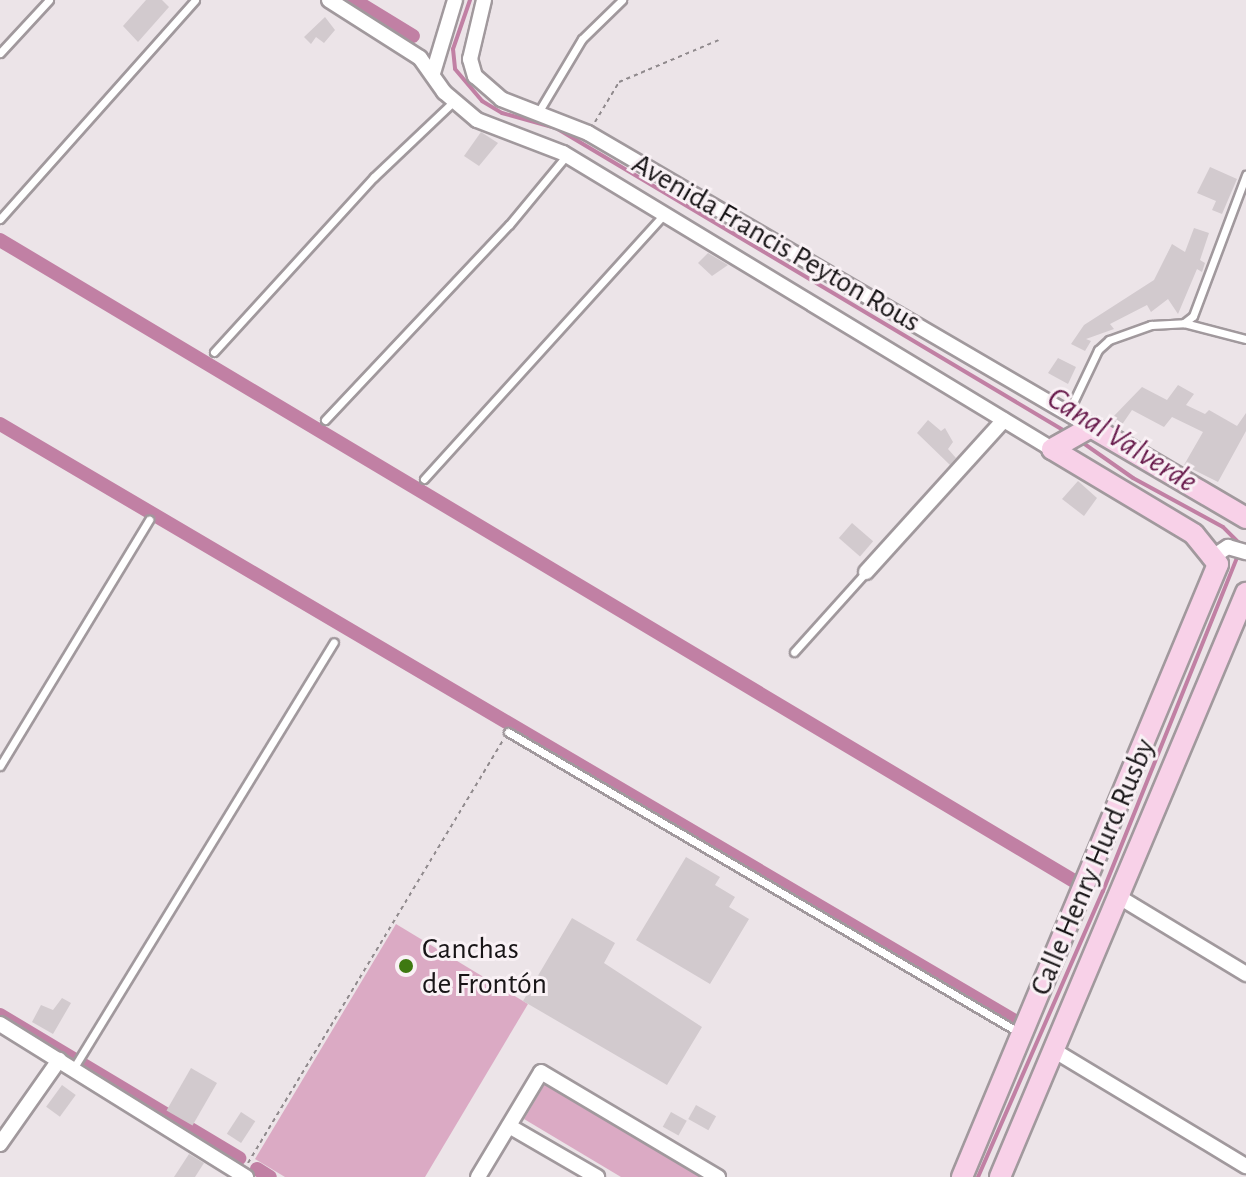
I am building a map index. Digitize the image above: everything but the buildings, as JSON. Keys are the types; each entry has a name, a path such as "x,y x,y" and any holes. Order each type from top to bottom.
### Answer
{"street":[{"path":"329,0 393,39 433,73 453,102 477,120 567,155 1004,420 1072,437 1246,518"},
{"path":"433,73 455,0"},
{"name":"Avenida Francis Peyton Rous","path":"484,0 470,59 486,89 514,105 539,111 588,133 1068,413 1072,437"},
{"path":"866,572 1004,420"},
{"path":"1072,437 1194,534 1221,551 1246,552"},
{"name":"Calle Henry Hurd Rusby","path":"962,1177 1216,575 1221,551"},
{"name":"Calle Henry Hurd Rusby","path":"1000,1177 1246,593"},
{"path":"1119,897 1246,974"},
{"path":"0,1024 244,1176"},
{"path":"1055,1051 1246,1166"},
{"path":"0,1144 59,1060"},
{"path":"478,1177 541,1072 718,1177"},
{"path":"509,1126 597,1177"}],"lane":[{"path":"0,53 49,0"},
{"path":"0,219 195,0"},
{"path":"539,111 582,39 622,0"},
{"path":"214,352 374,177 453,102"},
{"path":"325,420 509,225 567,155"},
{"path":"1184,323 1193,316 1246,175"},
{"path":"424,479 664,214"},
{"path":"1068,413 1098,350 1109,340 1151,325 1184,323 1246,339"},
{"path":"0,766 149,520"},
{"path":"794,652 866,572"},
{"path":"73,1069 334,642"},
{"path":"508,732 1022,1034"}],"path":[{"path":"588,133 619,82 719,40"},
{"path":"244,1176 508,732"}],"shaded area":[{"path":"396,924 528,1004 425,1177 285,1177 255,1159"},
{"path":"546,1082 705,1177 621,1177 524,1119"}],"waterway":[{"path":"354,0 413,36"},
{"name":"Canal Valverde","path":"470,0 453,49 455,69 482,101 502,113 556,128 1068,433"},
{"path":"0,240 1074,881"},
{"path":"0,424 1018,1023"},
{"name":"Canal Valverde","path":"978,1177 1103,891 1238,555 1238,542 1223,527 1133,478 1079,440"},
{"path":"0,1015 239,1158"},
{"path":"257,1169 270,1177"}],"place":[{"name":"Canchas de Frontón","path":"406,966"}]}
